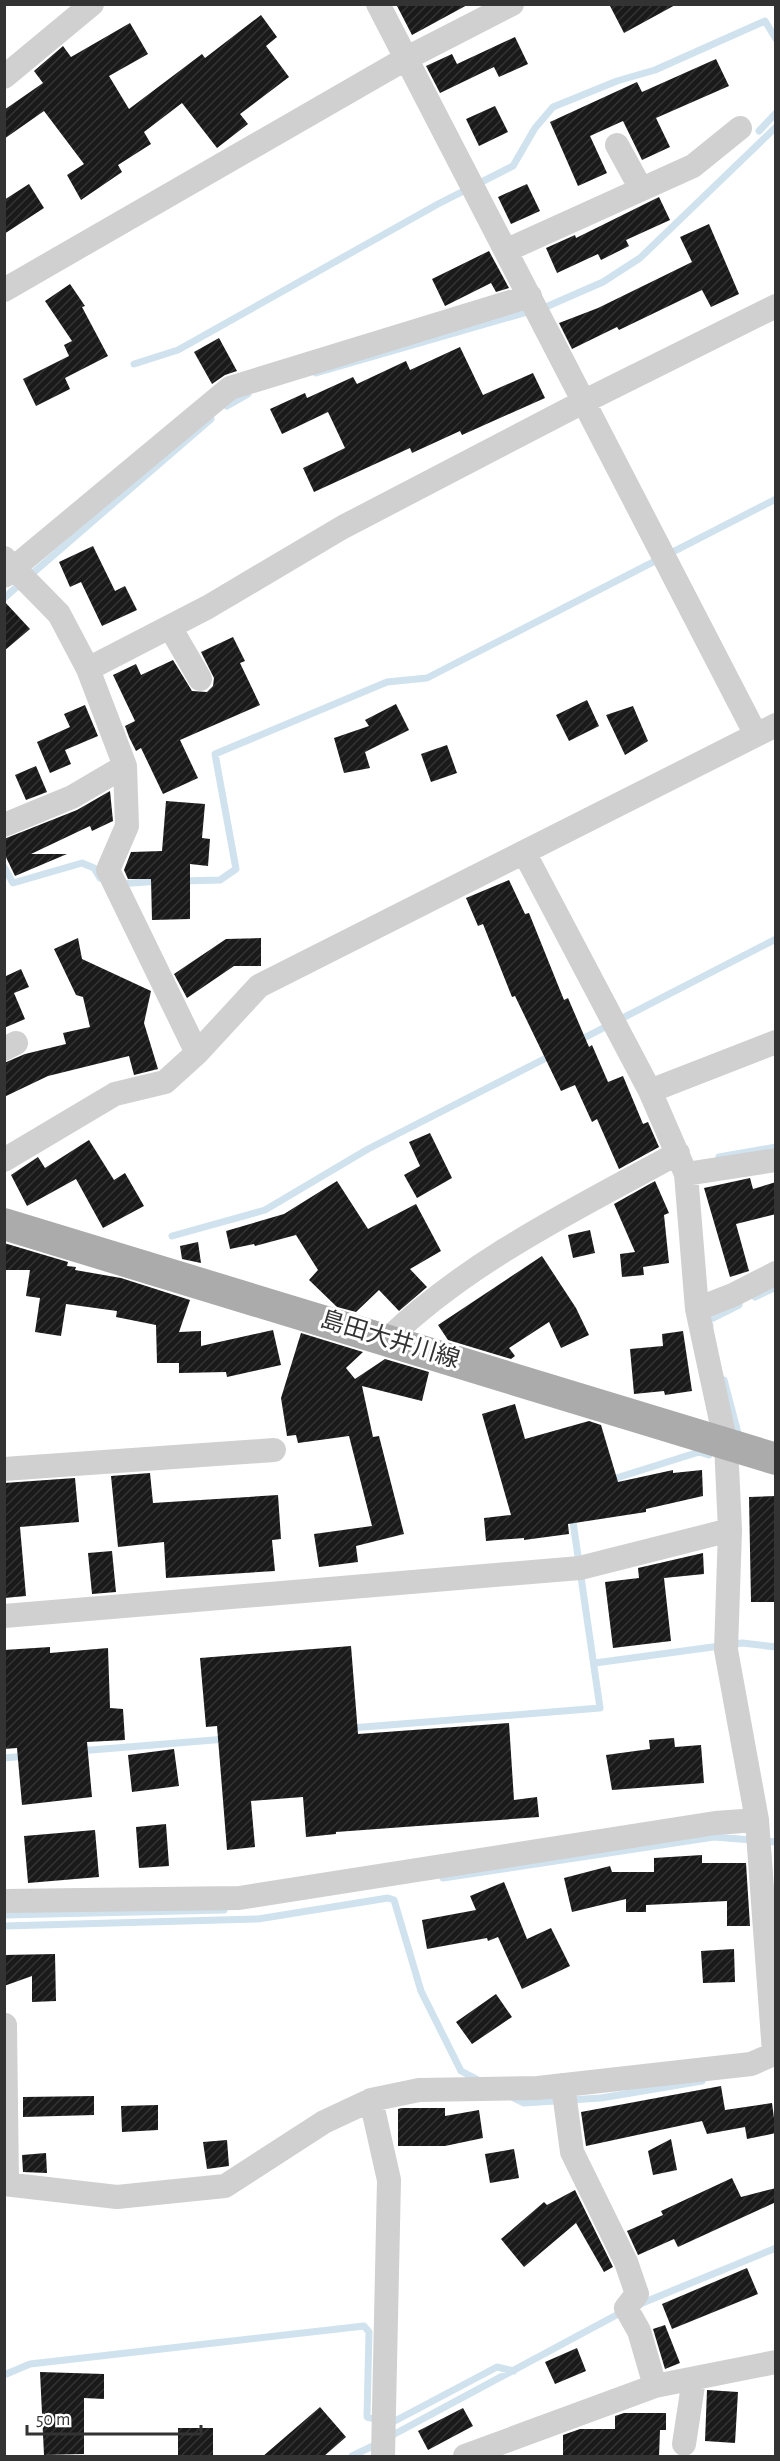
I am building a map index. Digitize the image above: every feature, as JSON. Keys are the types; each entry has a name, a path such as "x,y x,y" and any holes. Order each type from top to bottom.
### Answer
{"main road":[{"name":"島田大井川線","path":"4,1224 388,1339 776,1459"}],"street":[{"path":"4,77 92,4"},
{"path":"4,1160 115,1094 165,1082 197,1053 259,986 525,854 766,730 585,401 378,4"},
{"path":"4,290 407,58 512,4"},
{"path":"507,250 693,166 740,128"},
{"path":"617,145 641,189"},
{"path":"197,1053 108,870 127,826 125,766 88,669 58,614 7,567 230,388 530,296"},
{"path":"88,669 170,627 343,527 585,401 776,306"},
{"path":"170,627 200,679"},
{"path":"4,825 72,797 125,766"},
{"path":"5,2025 6,2184 117,2197 225,2186 324,2122 371,2100 419,2090 562,2085 751,2064 775,2053 757,1820 726,1650 730,1530 726,1444 697,1309 682,1163 650,1091 525,854"},
{"path":"650,1091 776,1042"},
{"path":"388,1339 413,1314 500,1252 682,1163 776,1160"},
{"path":"697,1309 733,1295 776,1273"},
{"path":"4,1469 274,1450"},
{"path":"4,1616 580,1568 730,1530"},
{"path":"4,1901 239,1898 715,1822 757,1820"},
{"path":"562,2085 572,2152 626,2262 637,2294 626,2308 639,2331 655,2386"},
{"path":"371,2100 388,2180 383,2457"},
{"path":"465,2457 655,2386 776,2362"},
{"path":"684,2444 694,2379"}],"building":[{"path":"396,4 469,4 412,35"},
{"path":"609,4 677,4 624,33"},
{"path":"261,15 277,37 266,46 289,77 240,114 248,124 217,148 182,103 144,132 151,144 118,165 122,172 81,200 67,175 84,164 44,111 4,139 4,110 43,83 34,71 63,46 71,57 130,23 148,54 109,76 129,109 202,54 205,58"},
{"path":"515,37 528,64 499,77 494,67 440,93 426,66 452,54 457,64"},
{"path":"716,59 729,86 656,118 670,147 642,160 623,121 590,136 607,173 578,186 550,122 637,82 642,92"},
{"path":"495,106 508,132 479,146 466,119"},
{"path":"29,184 44,208 4,234 4,200"},
{"path":"527,184 540,211 511,224 498,197"},
{"path":"659,197 670,220 626,240 629,246 601,260 598,254 557,273 546,248 575,235 576,238"},
{"path":"709,224 739,294 711,307 702,290 619,330 617,327 572,349 559,323 598,308 692,262 680,237"},
{"path":"489,251 509,288 496,292 491,283 445,306 432,279"},
{"path":"70,284 85,306 82,307 108,356 65,378 70,389 36,406 23,379 69,356 64,345 72,341 45,301"},
{"path":"219,338 237,371 225,375 212,384 194,352"},
{"path":"460,347 483,395 533,373 545,398 462,435 460,431 412,453 410,448 314,492 303,468 345,448 328,412 282,434 270,409 305,393 307,398 353,377 357,384 406,361 410,370"},
{"path":"93,546 115,591 125,586 137,610 102,626 81,582 70,587 59,562"},
{"path":"4,601 30,629 4,651"},
{"path":"233,637 245,661 240,663 260,705 180,740 198,778 163,794 141,748 136,751 129,737 125,726 135,721 113,675 136,664 141,675 173,660 192,691 207,692 213,686 214,678 201,652"},
{"path":"587,700 599,726 569,741 556,715"},
{"path":"396,704 409,730 365,752 370,768 344,773 334,738 369,726 365,720"},
{"path":"85,705 98,736 65,750 71,764 50,773 37,742 70,727 64,714"},
{"path":"633,706 648,741 625,755 606,715"},
{"path":"447,745 457,773 431,782 421,754"},
{"path":"36,766 47,792 26,800 15,775"},
{"path":"110,791 113,821 92,831 90,826 31,854 67,854 15,876 4,853 4,839 77,810"},
{"path":"166,801 205,804 202,838 210,839 208,866 190,864 190,919 152,920 151,879 128,879 124,870 131,852 162,851"},
{"path":"509,880 525,914 529,913 564,1000 568,998 589,1047 592,1045 608,1082 623,1076 643,1124 648,1122 659,1147 619,1169 597,1119 592,1122 575,1085 561,1091 515,996 512,997 483,924 478,926 466,898"},
{"path":"78,938 82,959 151,991 144,1023 158,1069 134,1075 129,1056 48,1076 4,1097 4,1063 25,1054 66,1044 63,1033 90,1027 83,997 76,995 54,949"},
{"path":"261,938 261,966 234,966 187,998 174,974 226,939"},
{"path":"21,969 29,987 14,993 25,1019 4,1028 4,971 6,976"},
{"path":"430,1133 452,1178 417,1198 404,1175 420,1166 409,1142"},
{"path":"89,1140 114,1180 125,1173 144,1206 103,1228 76,1179 27,1206 11,1175 38,1157 45,1168"},
{"path":"750,1178 753,1189 776,1182 776,1214 736,1224 749,1271 730,1277 704,1188"},
{"path":"337,1181 368,1229 416,1204 441,1251 410,1269 427,1287 399,1311 379,1290 356,1312 337,1307 309,1280 318,1270 296,1235 255,1246 254,1244 230,1249 226,1231 284,1214"},
{"path":"655,1181 669,1213 664,1215 669,1263 643,1267 644,1275 622,1277 620,1254 635,1252 614,1204"},
{"path":"590,1230 595,1253 573,1258 568,1235"},
{"path":"198,1242 201,1263 182,1259 180,1246"},
{"path":"4,1243 68,1262 67,1266 76,1267 75,1270 121,1278 190,1300 179,1332 201,1331 201,1346 273,1330 281,1365 227,1377 226,1372 179,1373 179,1363 157,1363 156,1325 116,1317 117,1311 66,1304 61,1336 35,1332 40,1298 26,1296 30,1270 4,1270"},
{"path":"542,1256 576,1308 589,1335 561,1348 549,1322 509,1348 515,1356 511,1359 448,1340 438,1325"},
{"path":"683,1331 692,1391 665,1395 664,1391 634,1394 630,1349 663,1346 662,1334"},
{"path":"301,1333 363,1352 346,1368 355,1379 385,1359 429,1372 422,1401 362,1386 373,1437 379,1436 404,1534 356,1546 358,1562 319,1567 314,1534 372,1526 349,1436 298,1443 296,1435 287,1436 281,1398"},
{"path":"515,1404 525,1439 589,1421 601,1425 618,1482 673,1470 673,1473 702,1470 703,1496 646,1509 646,1512 568,1524 569,1534 524,1540 524,1538 486,1541 484,1518 511,1515 482,1414"},
{"path":"150,1473 153,1503 278,1495 281,1539 272,1540 275,1571 166,1578 164,1542 118,1547 111,1476"},
{"path":"75,1478 79,1522 20,1527 26,1596 4,1598 4,1483"},
{"path":"776,1496 776,1602 751,1602 749,1497"},
{"path":"112,1551 116,1592 92,1594 88,1553"},
{"path":"703,1553 704,1574 664,1578 671,1641 613,1648 605,1582 639,1578 638,1568"},
{"path":"351,1646 358,1734 509,1723 514,1800 537,1797 539,1817 336,1832 336,1834 306,1837 303,1797 251,1801 255,1847 227,1850 217,1726 206,1727 200,1658"},
{"path":"50,1647 50,1653 108,1648 110,1708 123,1709 125,1740 87,1742 92,1797 22,1805 17,1748 4,1749 4,1650"},
{"path":"674,1738 675,1747 701,1745 704,1783 612,1790 606,1755 650,1749 649,1740"},
{"path":"174,1749 179,1786 132,1792 128,1755"},
{"path":"166,1824 169,1866 139,1868 136,1827"},
{"path":"95,1830 99,1877 28,1883 24,1836"},
{"path":"702,1855 702,1863 746,1863 750,1926 727,1926 727,1901 646,1905 646,1912 626,1912 626,1899 572,1912 564,1878 610,1866 612,1872 654,1872 654,1858"},
{"path":"504,1882 527,1939 551,1928 570,1966 522,1989 498,1937 488,1941 487,1938 427,1949 422,1920 476,1910 470,1896"},
{"path":"734,1949 735,1982 703,1983 701,1951"},
{"path":"55,1954 56,2001 32,2002 32,1976 4,1986 4,1955"},
{"path":"496,1994 512,2017 472,2044 456,2022"},
{"path":"721,2086 725,2110 772,2103 776,2133 747,2139 745,2127 707,2134 702,2121 586,2146 581,2112"},
{"path":"94,2096 94,2115 23,2117 23,2097"},
{"path":"158,2105 158,2130 122,2132 121,2106"},
{"path":"445,2108 445,2116 479,2110 483,2138 445,2146 398,2146 398,2109"},
{"path":"671,2139 677,2170 653,2175 648,2151"},
{"path":"227,2140 229,2166 207,2169 203,2142"},
{"path":"514,2149 519,2178 490,2183 485,2154"},
{"path":"46,2153 47,2173 23,2172 22,2155"},
{"path":"732,2178 741,2197 776,2188 776,2202 678,2247 674,2239 638,2255 627,2231 663,2215 661,2211"},
{"path":"575,2190 613,2267 604,2272 576,2223 524,2267 501,2239 544,2202 547,2205"},
{"path":"747,2268 758,2294 672,2329 662,2304"},
{"path":"665,2325 680,2363 665,2369 653,2329"},
{"path":"577,2348 586,2371 555,2384 545,2362"},
{"path":"40,2372 104,2374 104,2399 84,2398 84,2454 44,2455"},
{"path":"707,2390 738,2392 735,2443 705,2441"},
{"path":"320,2407 346,2437 323,2457 262,2457"},
{"path":"463,2408 473,2426 428,2450 418,2431"},
{"path":"624,2413 666,2413 666,2430 660,2430 659,2457 563,2457 563,2435 580,2429 615,2429 615,2416"},
{"path":"178,2428 213,2428 213,2455 178,2455"}],"waterway":[{"path":"134,364 178,350 438,204 513,166 535,128 553,107 617,81 655,70 765,21 776,39"},
{"path":"759,131 776,113"},
{"path":"316,373 548,306 603,282 640,258 776,127"},
{"path":"227,406 248,394"},
{"path":"4,598 211,419"},
{"path":"182,881 220,880 236,869 215,754 387,682 427,678 776,499"},
{"path":"4,867 13,883 82,863 94,868 100,878"},
{"path":"119,884 159,881"},
{"path":"578,1041 776,939"},
{"path":"172,1236 265,1210 368,1149 552,1055"},
{"path":"719,1157 776,1147"},
{"path":"755,1297 776,1287"},
{"path":"710,1326 709,1320 739,1305"},
{"path":"724,1380 738,1433"},
{"path":"610,1480 699,1452 709,1455"},
{"path":"351,1728 600,1708 572,1515"},
{"path":"595,1663 742,1643 776,1647"},
{"path":"79,1751 226,1739"},
{"path":"4,1758 26,1756"},
{"path":"443,1878 714,1837 776,1842"},
{"path":"4,1926 258,1919 388,1898 394,1900 421,1991 461,2071 480,2081"},
{"path":"4,1915 224,1910"},
{"path":"512,2097 524,2103 601,2098 702,2081"},
{"path":"640,2304 776,2248"},
{"path":"389,2437 622,2312"},
{"path":"4,2375 30,2364 364,2326 369,2332 367,2417 391,2423 497,2367 514,2371"},
{"path":"352,2456 379,2443"}]}
